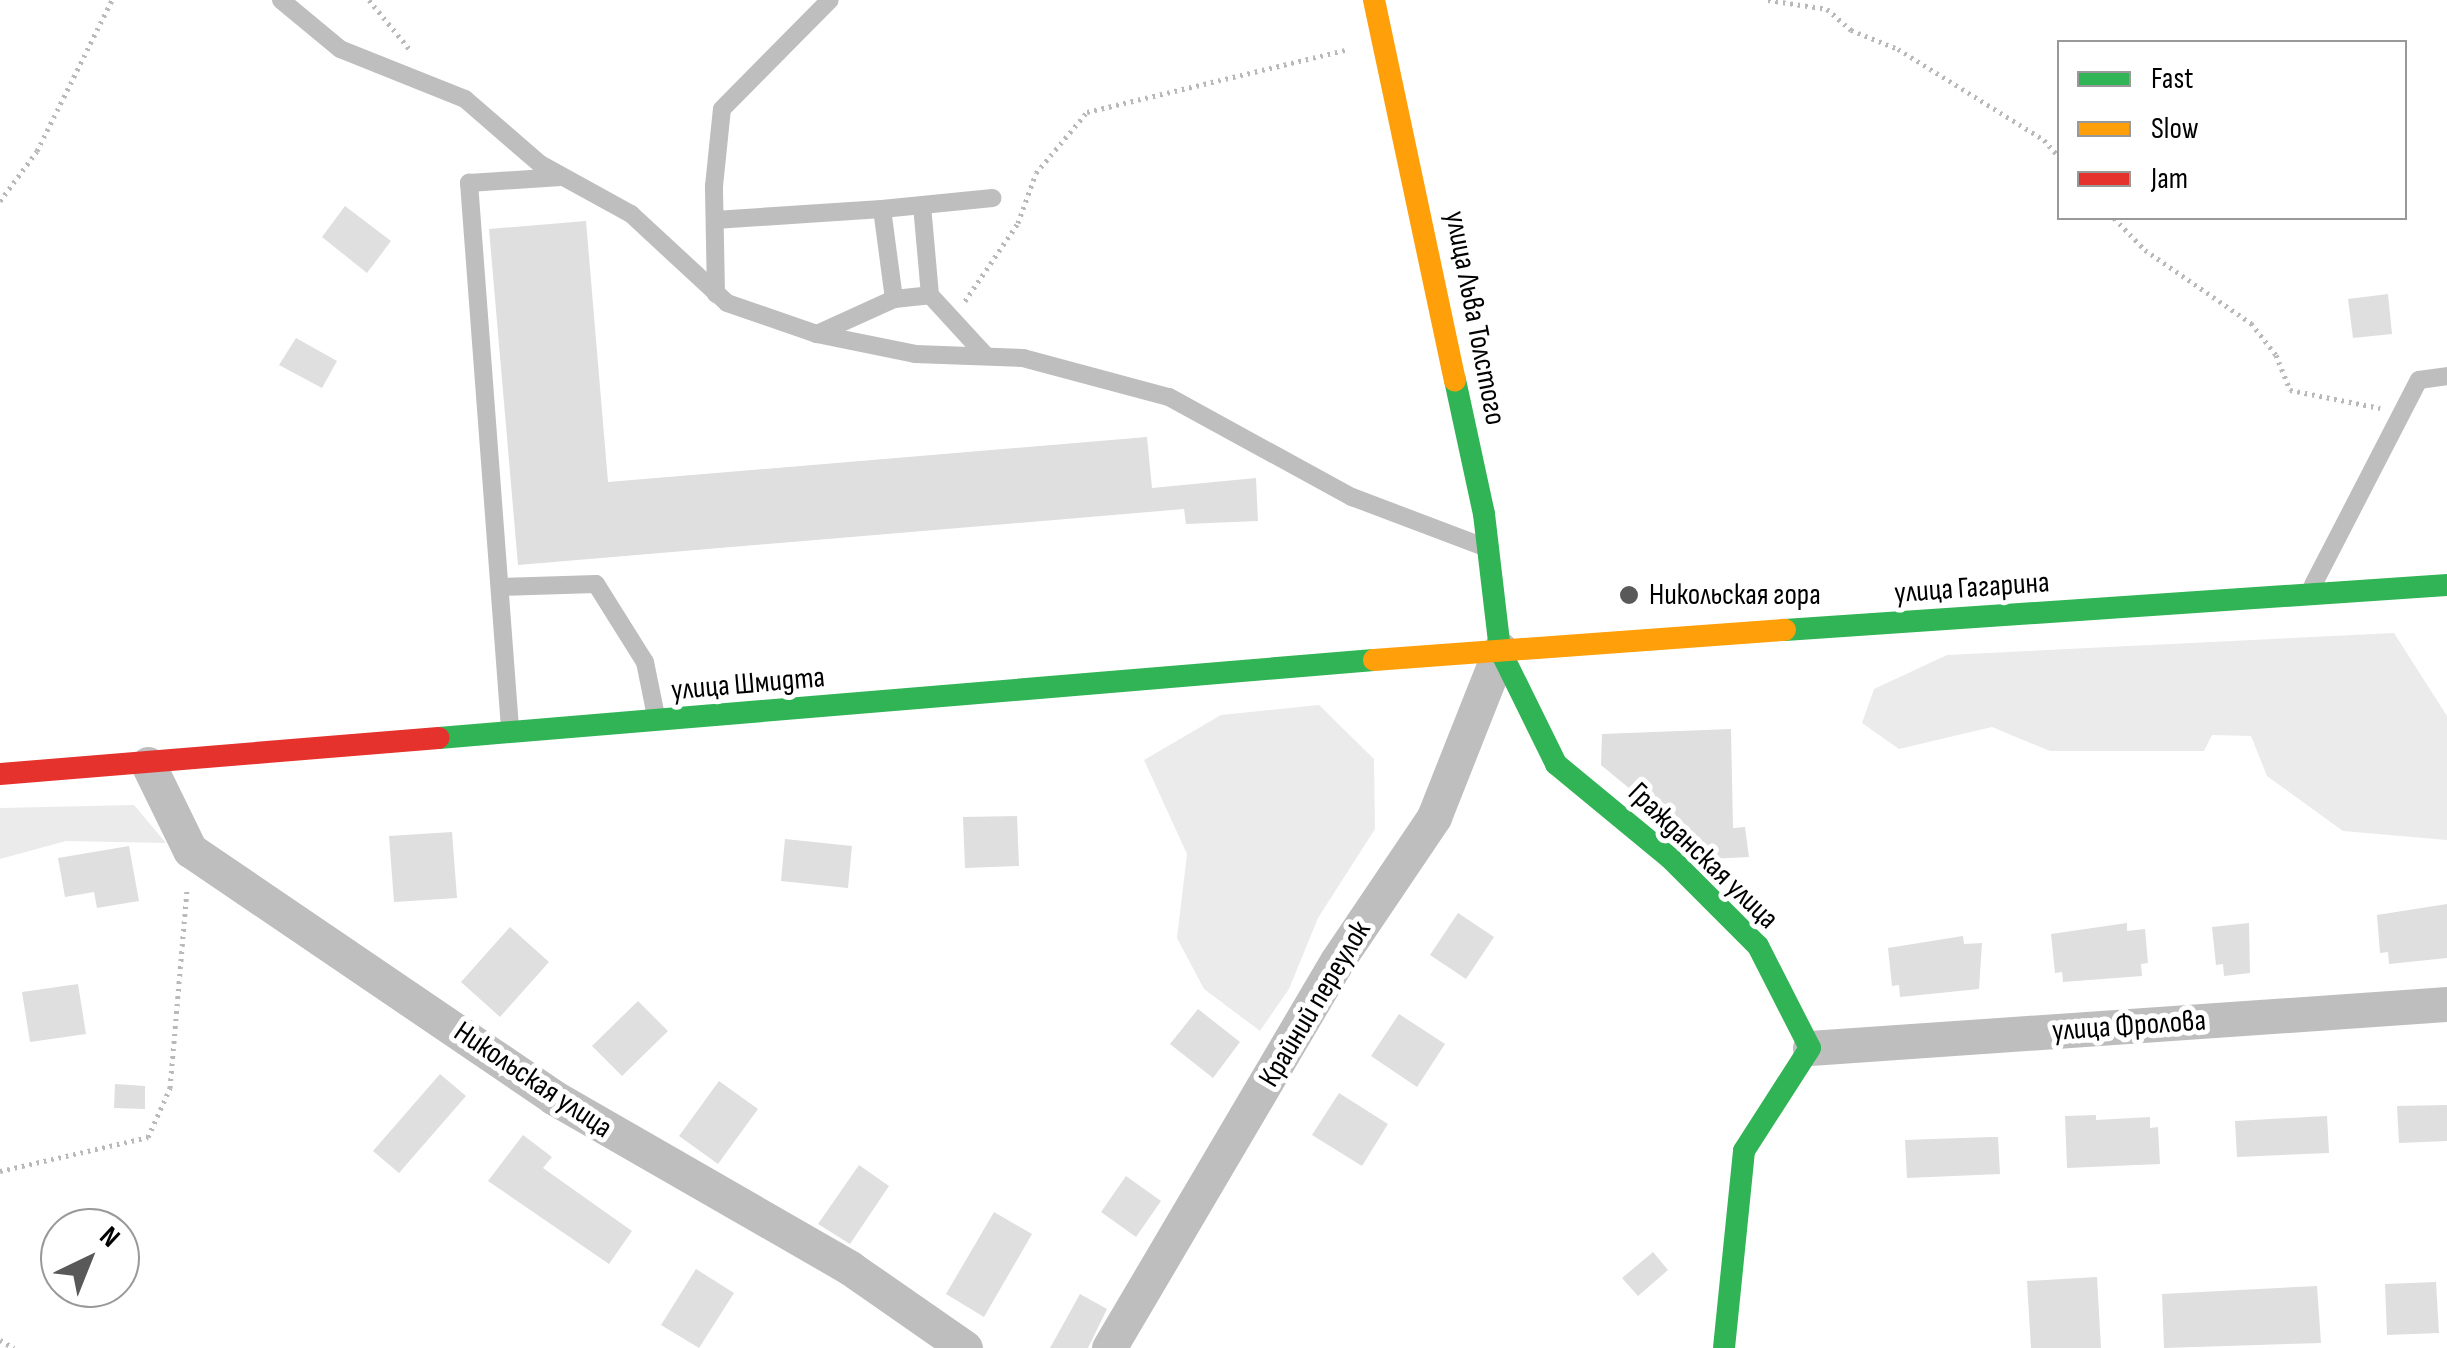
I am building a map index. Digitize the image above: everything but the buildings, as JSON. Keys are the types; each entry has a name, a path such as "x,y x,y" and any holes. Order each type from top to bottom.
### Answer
{"main road":[{"name":"улица Льва Толстого","path":"1374,0 1488,549 1500,650"},
{"name":"улица Гагарина","path":"1500,650 2447,585"},
{"name":"улица Шмидта","path":"0,767 148,764 1500,650"},
{"name":"Гражданская улица","path":"1500,650 1556,764 1670,858 1758,946 1810,1048"},
{"path":"1724,1348 1744,1152 1810,1048"}],"street":[{"name":"Крайний переулок","path":"1109,1348 1338,962 1434,817 1500,650"},
{"name":"Никольская улица","path":"148,764 190,850 553,1097 850,1268 965,1348"},
{"name":"улица Фролова","path":"1810,1048 2447,1004"}],"lane":[{"path":"281,0 340,49 465,98 564,177 631,214 726,304 817,334 915,354 1024,358 1170,397 1352,497 1488,549"},
{"path":"716,294 714,220 722,109 830,0"},
{"path":"511,734 469,183 564,177"},
{"path":"714,220 992,198"},
{"path":"922,205 930,295 986,356"},
{"path":"882,209 894,299"},
{"path":"817,334 894,299 930,295"},
{"path":"2308,595 2419,380 2447,376"},
{"path":"500,587 596,584 645,662 657,721"}],"path":[{"path":"0,201 38,151 112,0"},
{"path":"369,0 434,87"},
{"path":"1768,0 1827,9 1851,30 1898,49 2044,140 2057,155"},
{"path":"950,318 1018,223 1036,173 1087,112 1312,61 1357,47 1382,29"},
{"path":"2116,220 2145,250 2250,323 2276,355 2290,390 2402,412"},
{"path":"0,1171 148,1137 170,1088 190,850"},
{"path":"0,1340 14,1348"}],"shaded area":[{"path":"2394,633 2447,716 2447,840 2343,831 2267,776 2251,736 2212,735 2204,751 2050,751 1992,727 1899,749 1862,723 1874,689 1947,655"},
{"path":"1319,705 1374,759 1375,829 1318,918 1289,989 1260,1031 1204,989 1177,938 1187,854 1144,760 1221,715"},
{"path":"134,805 166,843 66,841 0,859 0,808"}],"traffic: fast":[{"path":"1455,380 1484,514 1500,650 1556,764 1670,858 1758,946 1810,1048 1744,1151 1724,1348"},
{"path":"1785,630 2447,585"},
{"path":"439,738 1374,660"}],"traffic: slow":[{"path":"1374,0 1455,380"},
{"path":"1374,660 1785,630"}],"traffic: jam":[{"path":"0,774 439,738"}],"place":[{"name":"Никольская гора","path":"1629,595"}]}
